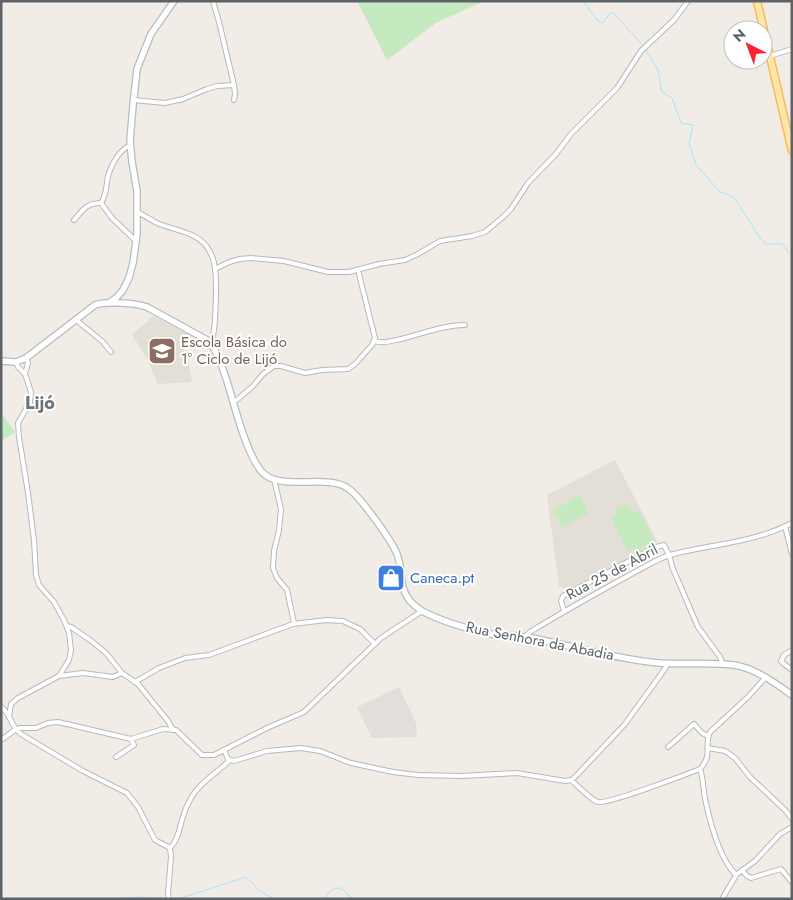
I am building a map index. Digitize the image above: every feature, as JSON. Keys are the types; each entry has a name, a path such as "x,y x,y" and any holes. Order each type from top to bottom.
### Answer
{"main road":[{"path":"110,302 123,290 129,278 136,241 137,191 130,145 137,70 152,34 174,1"},
{"path":"757,1 761,20"},
{"path":"773,69 792,150"},
{"path":"1,361 16,362 26,358 95,305 110,302 147,307 208,340 211,344 221,363 244,435 254,459 268,477 274,479"},
{"name":"Rua Senhora da Abadia","path":"274,479 330,483 346,487 352,492 371,514 391,543 398,560 403,590 415,607 422,611 455,624 490,634 526,636 650,662 723,664 741,667 751,670 792,695"}],"street":[{"path":"213,1 234,85 234,100"},
{"path":"214,269 240,258 251,258 284,261 328,272 358,270 405,260 440,241 485,232 511,209 528,182 556,154 571,134 617,88 642,51 674,20 688,1"},
{"path":"773,55 792,49"},
{"path":"133,100 165,103 183,99 217,86 234,85"},
{"path":"100,203 104,198 108,177 116,157 130,145"},
{"path":"74,220 87,205 100,203"},
{"path":"100,203 112,218 136,241"},
{"path":"137,212 158,223 191,235 203,243 211,252 216,282 215,324 211,344"},
{"path":"233,402 274,366 281,366 305,373 348,369 355,364 372,345 375,338 358,270"},
{"path":"75,319 103,342 111,352"},
{"path":"374,341 381,343 390,342 435,330 465,325"},
{"path":"25,374 28,363 26,358"},
{"path":"16,362 25,374 31,392 30,402 18,423 34,540 36,575 39,585 54,602 70,633 71,650 69,660 59,676"},
{"path":"274,479 281,509 273,568 277,578 287,590 294,623"},
{"name":"Rua 25 de Abril","path":"526,636 564,611 669,555 762,536 792,523"},
{"path":"785,526 792,554"},
{"name":"Rua 25 de Abril","path":"564,611 561,600 563,596 656,547 664,545 669,555"},
{"path":"669,555 698,628 720,657 723,664"},
{"path":"1,740 20,728 36,728 48,723 58,722 131,739 163,729 176,730 202,755 214,755 267,728 304,712 387,633 422,611"},
{"path":"135,682 159,668 185,658 209,655 294,623 326,620 343,621 360,629 375,644"},
{"path":"67,626 101,649 122,673 135,682 156,705 173,730"},
{"path":"792,650 784,655 781,661 792,670"},
{"path":"169,899 170,848 177,837 186,808 200,785 230,760 234,761 267,752 301,748 320,751 351,762 393,772 418,775 461,776 517,773 565,781 571,780 576,777 625,724 659,678 667,663"},
{"path":"9,717 12,704 18,698 59,676 83,673 113,677 122,673"},
{"path":"571,780 595,802 601,803 617,799 700,768 707,758 708,736 713,728 748,697 765,678"},
{"path":"1,706 12,704"},
{"path":"1,706 15,730 83,771 127,793 138,806 155,840 170,848"},
{"path":"668,747 694,724 702,734 708,736"},
{"path":"116,757 134,745 131,739"},
{"path":"708,748 725,751 735,758 750,777 792,819"},
{"path":"224,750 230,760"},
{"path":"700,768 705,802 720,850 725,861 736,875"},
{"path":"722,899 736,875 755,861 780,834 792,827"},
{"path":"742,870 751,878 781,870 791,881"}],"shaded area":[{"name":"Escola Básica do 1º Ciclo de Lijó","path":"153,316 191,336 183,350 189,364 192,382 157,384 147,358 132,335"},
{"path":"615,460 657,543 563,590 563,587 559,587 547,495"},
{"path":"399,687 416,723 417,737 372,738 357,707"}],"green space":[{"path":"358,1 484,1 436,23 387,60"},
{"path":"5,416 15,432 1,441 1,417"},
{"path":"580,495 589,513 562,527 553,510"},
{"path":"627,504 635,513 639,511 655,541 635,551 633,548 628,551 611,518 617,515 614,510"}],"waterway":[{"path":"583,1 598,21 603,23 610,13 613,13 643,45"},
{"path":"646,50 658,70 662,92 672,98 681,123 693,125 689,143 696,165 720,192 735,199 766,244 782,244 792,256"},
{"path":"178,899 246,877 260,891 274,899"},
{"path":"326,899 328,893 336,888 341,888 352,899"},
{"path":"112,899 140,897 167,899"}],"place":[{"name":"Escola Básica do 1º Ciclo de Lijó","path":"162,351"},
{"name":"Caneca.pt","path":"391,578"}],"district":[{"name":"Lijó","path":"40,403"}]}
